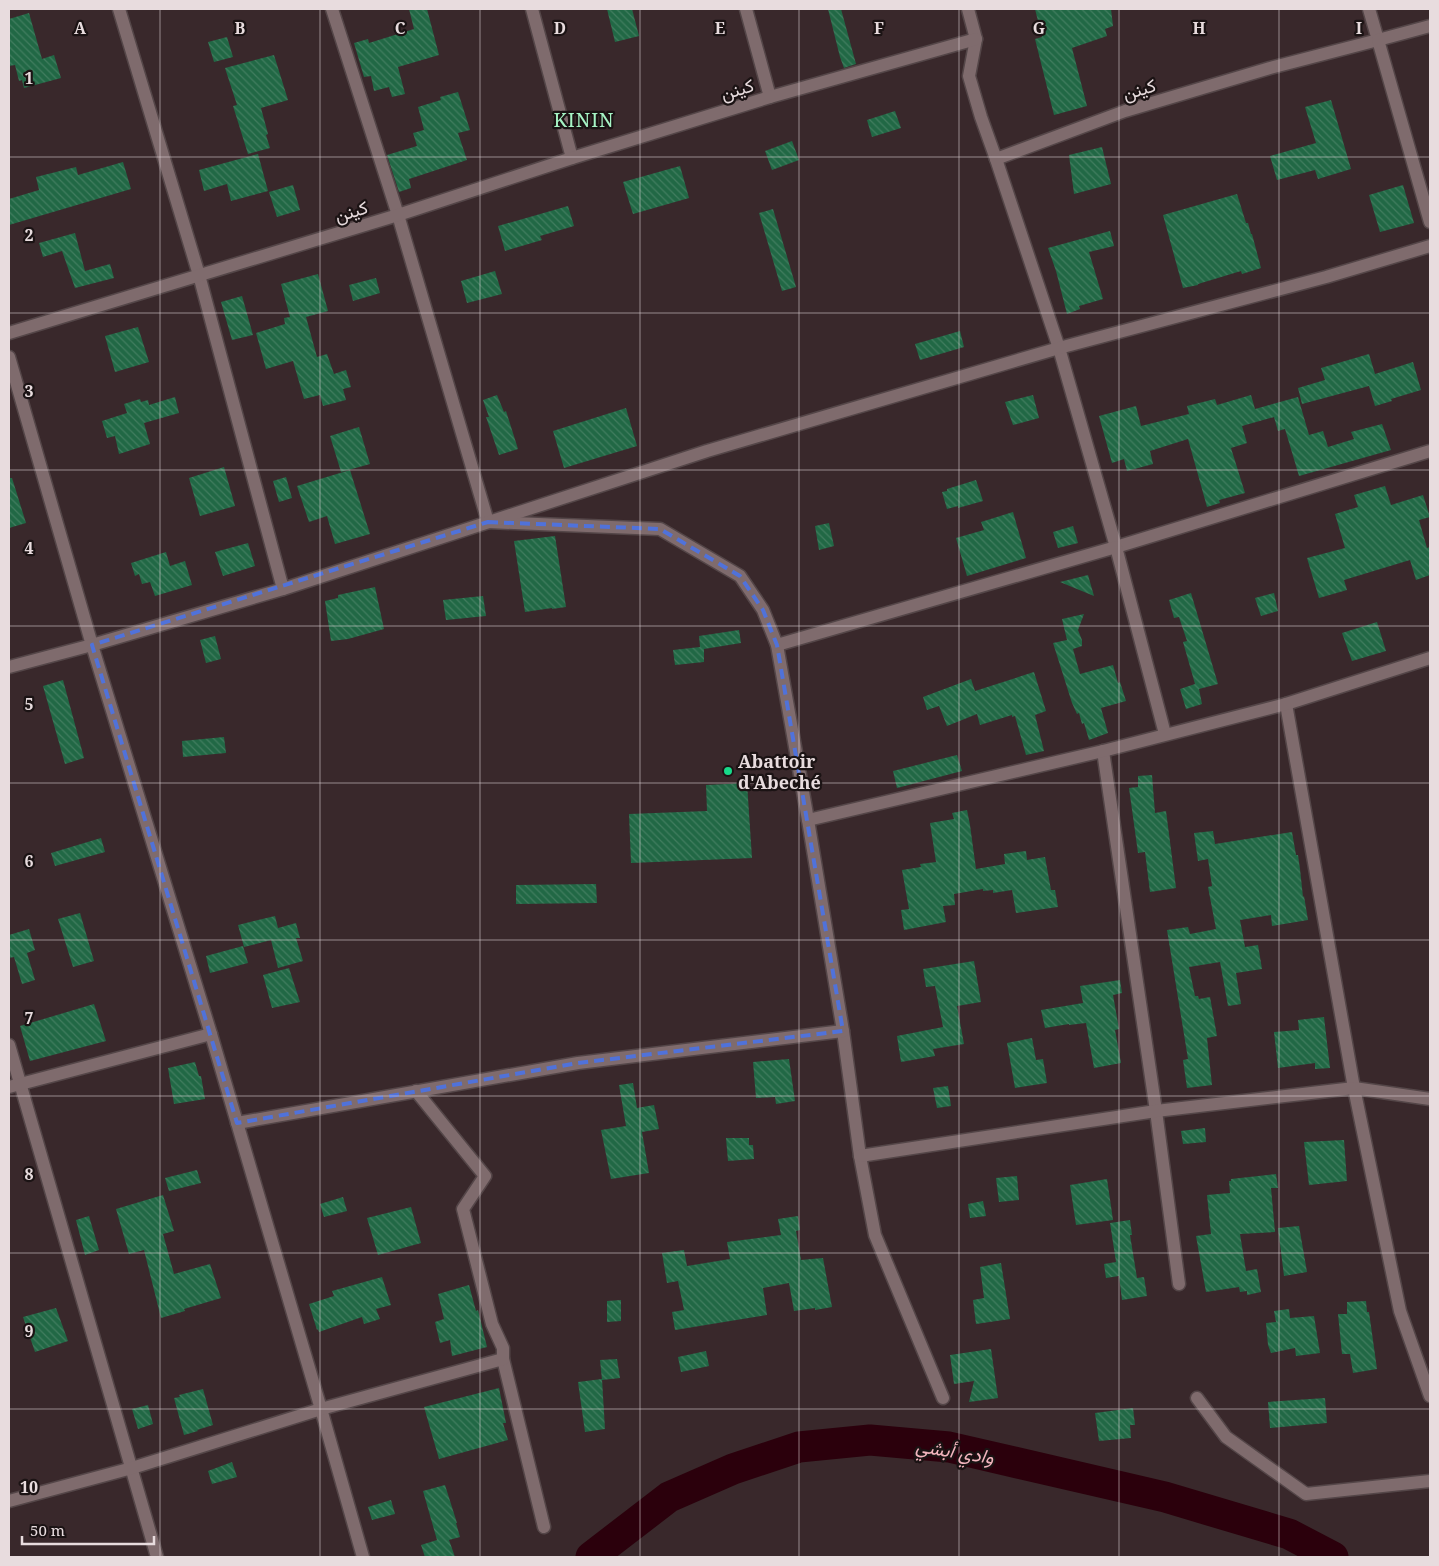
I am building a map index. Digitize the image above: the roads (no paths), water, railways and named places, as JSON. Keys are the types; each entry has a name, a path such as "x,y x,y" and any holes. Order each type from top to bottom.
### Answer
{"street":[{"path":"119,9 199,275 283,589"},
{"path":"332,9 398,215 488,522"},
{"path":"532,9 572,158"},
{"path":"746,9 770,97"},
{"path":"968,9 976,40 969,76 1059,348 1116,547 1165,734"},
{"path":"1369,9 1430,222"},
{"name":"كينن","path":"996,159 1125,111 1270,68 1430,26"},
{"name":"كينن","path":"9,332 398,215 572,158 770,97 976,40"},
{"path":"9,667 92,645 283,589 707,451 1059,348 1326,277 1430,246"},
{"path":"9,357 92,645 211,1034 321,1409 362,1557"},
{"path":"777,645 1116,547 1430,451"},
{"path":"488,522 660,529 740,576 763,610 777,645 808,820 843,1031 860,1156 875,1235 943,1398"},
{"path":"808,820 1103,750 1286,704 1430,658"},
{"path":"1286,704 1354,1088 1400,1311 1430,1396"},
{"path":"1103,750 1156,1111 1179,1284"},
{"path":"237,1123 578,1063 843,1031"},
{"path":"15,1085 211,1034"},
{"path":"9,1045 15,1085 132,1468 157,1557"},
{"path":"860,1156 1156,1111 1354,1088 1430,1099"},
{"path":"416,1091 486,1176 462,1209 492,1324 503,1348 503,1359 544,1527"},
{"path":"9,1501 132,1468 321,1409 503,1359"},
{"path":"1197,1398 1226,1437 1306,1494 1430,1481"}],"waterway":[{"name":"وادي أبشي","path":"591,1557 669,1497 733,1469 799,1447 870,1440 949,1447 1165,1497 1289,1534 1333,1557"}],"place":[{"name":"Abattoir d'Abeché","path":"728,771"}],"district":[{"name":"KININ","path":"584,120"}]}
